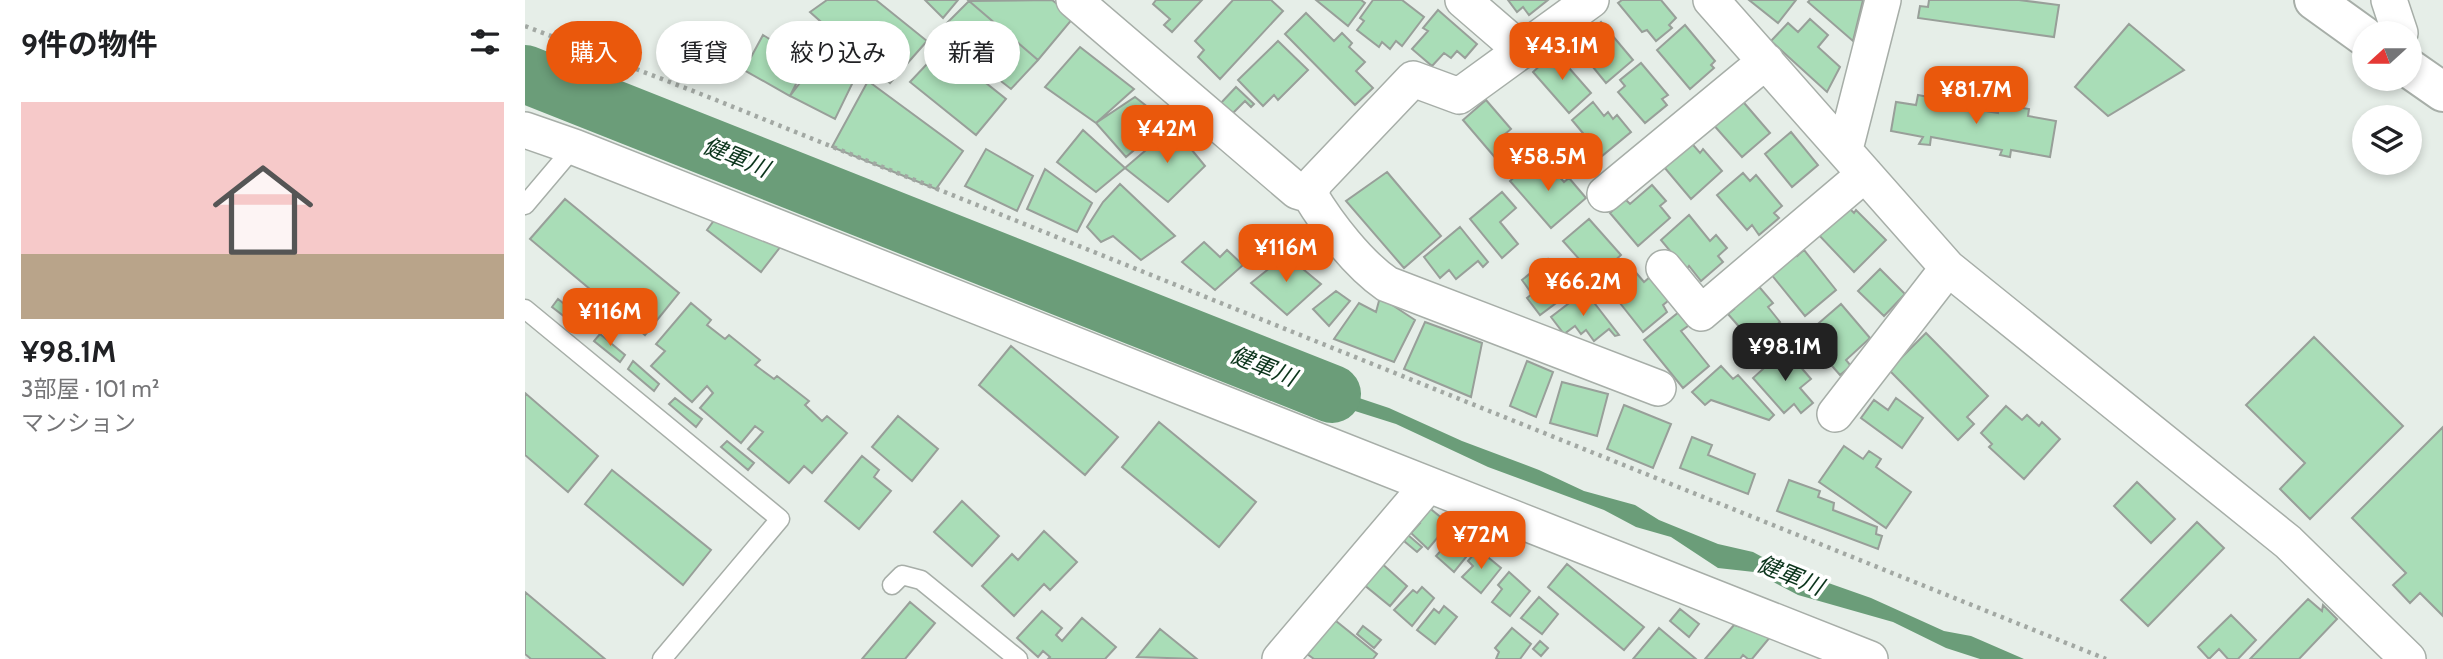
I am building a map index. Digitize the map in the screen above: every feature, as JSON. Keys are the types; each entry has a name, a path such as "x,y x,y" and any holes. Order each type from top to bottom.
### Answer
{"main road":[{"path":"2314,0 2352,27"}],"street":[{"path":"1074,0 1297,191 1310,195 1323,216 1375,276 1387,284 1658,388"},
{"path":"1463,0 1522,51"},
{"path":"1310,195 1315,182 1413,79 1458,96 1591,0"},
{"path":"1711,0 1948,268 2288,542 2408,659"},
{"path":"1664,268 1701,313 1855,161 1884,0"},
{"path":"2389,0 2396,21"},
{"path":"1605,194 1766,61"},
{"path":"525,130 1870,659"},
{"path":"1835,414 1948,268"},
{"path":"1280,659 1428,485"}],"lane":[{"path":"525,205 573,147"},
{"path":"525,309 781,519 661,659"},
{"path":"892,584 902,575 921,580 1018,659"}],"path":[{"path":"525,26 711,98 2106,659"}],"water":[{"path":"1182,339 1389,408 1584,491 1635,505 1659,520 1718,544 1753,552 1777,565 1871,598 1944,631 1971,636 2024,659 1980,659 1946,648 1893,622 1798,595 1754,572 1718,568 1671,537 1636,527 1604,510 1488,467 1396,424 1317,399 1266,375 1259,375 1251,382 1246,381 1179,353"}],"building":[{"path":"827,0 876,0 902,21 820,21 810,12"},
{"path":"925,0 958,0 943,18"},
{"path":"1052,0 1074,17 1038,60 1020,45 1020,21 992,21 969,1"},
{"path":"1156,0 1202,0 1172,32 1164,25 1170,19 1153,4"},
{"path":"1233,0 1271,0 1283,11 1220,79 1198,57 1204,50 1195,41"},
{"path":"1316,0 1361,0 1365,3 1348,26"},
{"path":"1373,0 1402,0 1424,17 1402,46 1396,41 1390,49 1382,42 1379,47 1357,30 1364,21 1360,18"},
{"path":"1508,0 1548,0 1529,15 1523,7 1517,12"},
{"path":"1622,0 1661,0 1676,18 1669,25 1672,28 1656,41 1647,30 1642,32 1618,3"},
{"path":"1749,0 1796,0 1778,23"},
{"path":"1863,0 1853,41 1808,2"},
{"path":"1929,0 2019,0 2059,5 2054,37 1918,18 1920,6 1928,7"},
{"path":"969,1 992,21 949,21"},
{"path":"1438,10 1477,44 1465,58 1457,51 1451,58 1444,53 1432,66 1412,49 1428,31 1423,28"},
{"path":"1306,13 1334,41 1342,33 1352,43 1349,47 1365,62 1356,71 1373,88 1355,105 1285,34"},
{"path":"1810,19 1828,35 1818,47 1840,67 1827,92 1771,41 1788,23 1798,32"},
{"path":"1601,22 1633,60 1606,83 1570,39 1584,28 1588,33"},
{"path":"2129,24 2184,70 2108,116 2075,87"},
{"path":"1685,25 1715,61 1711,65 1714,68 1690,89 1657,50"},
{"path":"910,27 924,39 924,44 910,60"},
{"path":"763,35 766,37 766,82 752,75 752,55"},
{"path":"1278,41 1308,70 1278,100 1274,95 1263,106 1238,80"},
{"path":"1020,45 1038,60 1020,79"},
{"path":"1080,47 1134,89 1096,123 1045,87"},
{"path":"1555,52 1591,93 1569,113 1533,72"},
{"path":"1641,63 1668,95 1662,99 1667,105 1645,123 1618,92 1625,86 1620,80"},
{"path":"924,67 924,84 987,84 1006,99 976,135 910,82"},
{"path":"769,84 796,84 790,96"},
{"path":"799,84 852,84 835,119 790,96"},
{"path":"866,84 872,84 963,151 936,189 832,147"},
{"path":"1236,87 1254,104 1251,107 1245,101 1231,115 1220,104"},
{"path":"1918,95 1945,100 1944,104 1998,113 1999,104 2029,109 2028,116 2056,121 2050,157 2011,150 2010,157 2000,155 2002,150 1931,137 1930,145 1919,144 1923,137 1891,131 1896,102 1916,105"},
{"path":"1135,97 1167,122 1126,157 1096,123"},
{"path":"1739,97 1770,133 1742,157 1711,122"},
{"path":"1486,100 1511,129 1505,134 1521,153 1504,168 1463,120"},
{"path":"1593,102 1604,116 1608,112 1613,119 1617,115 1631,132 1602,156 1572,120"},
{"path":"1173,127 1205,166 1168,202 1125,168"},
{"path":"1083,130 1125,168 1096,192 1057,162"},
{"path":"1791,132 1818,165 1792,187 1765,154"},
{"path":"1688,139 1700,153 1703,149 1722,171 1691,199 1664,167"},
{"path":"986,149 1033,176 1017,211 965,186"},
{"path":"1528,165 1534,172 1541,166 1546,172 1551,167 1564,182 1569,178 1586,198 1551,228 1510,181"},
{"path":"1045,169 1092,203 1077,232 1027,209"},
{"path":"1387,172 1441,236 1404,268 1346,201"},
{"path":"1743,173 1750,181 1756,175 1782,206 1774,213 1779,218 1759,235 1752,225 1747,230 1717,195"},
{"path":"1120,184 1175,236 1141,260 1113,236 1101,242 1087,227 1103,202"},
{"path":"1652,185 1666,201 1660,206 1670,218 1638,246 1610,213 1625,199 1630,204"},
{"path":"1502,192 1516,208 1500,222 1518,244 1502,258 1470,219"},
{"path":"565,199 679,293 645,335 530,239"},
{"path":"1849,208 1854,213 1856,210 1886,240 1854,272 1815,231"},
{"path":"1689,215 1710,241 1716,235 1727,248 1718,256 1723,262 1701,281 1689,266 1686,270 1661,240"},
{"path":"715,219 781,246 761,272 707,230"},
{"path":"1589,219 1621,255 1596,278 1563,241"},
{"path":"1460,227 1488,262 1483,267 1478,261 1456,279 1449,270 1440,278 1424,257"},
{"path":"1204,242 1220,257 1227,250 1243,265 1215,290 1182,262"},
{"path":"1790,248 1797,256 1804,250 1836,290 1805,316 1766,268"},
{"path":"1286,255 1321,284 1287,315 1251,283"},
{"path":"1548,259 1562,277 1569,272 1579,286 1540,315 1527,298 1532,294 1522,280"},
{"path":"1632,268 1644,282 1650,277 1669,300 1663,305 1667,312 1643,332 1608,288"},
{"path":"1880,269 1905,294 1884,316 1858,291"},
{"path":"1755,282 1773,303 1768,307 1780,322 1775,326 1784,336 1763,354 1728,314 1734,309 1729,303"},
{"path":"1336,291 1350,301 1329,326 1313,309"},
{"path":"1585,291 1619,335 1615,336 1609,329 1594,341 1586,330 1581,334 1575,326 1564,334 1551,317"},
{"path":"1380,297 1415,320 1394,362 1334,339 1359,303 1376,312"},
{"path":"558,299 585,321 579,328 552,307"},
{"path":"691,303 711,320 707,325 725,339 729,335 760,360 755,365 774,379 777,376 809,401 805,405 822,421 827,416 847,433 812,473 804,466 789,483 748,449 763,432 755,426 741,443 700,408 713,393 707,386 692,402 651,366 665,351 656,344"},
{"path":"1841,304 1870,338 1846,360 1851,366 1840,375 1805,335"},
{"path":"1684,308 1695,321 1681,331 1709,366 1683,388 1644,340"},
{"path":"1425,322 1482,343 1471,397 1404,369"},
{"path":"1926,333 1988,396 1967,417 1974,424 1958,440 1889,370"},
{"path":"600,334 625,355 620,362 594,341"},
{"path":"2314,337 2403,426 2310,519 2280,489 2305,463 2246,405"},
{"path":"1011,346 1118,437 1085,475 979,385"},
{"path":"1785,349 1811,379 1800,388 1813,403 1801,413 1794,404 1784,413 1753,378"},
{"path":"633,361 659,384 654,391 628,369"},
{"path":"1527,361 1553,372 1536,417 1510,406"},
{"path":"1721,366 1733,379 1738,375 1774,415 1769,420 1711,400 1705,405 1692,392"},
{"path":"1562,382 1608,394 1597,436 1550,423"},
{"path":"525,393 598,456 568,492 525,455"},
{"path":"675,398 702,419 696,427 669,404"},
{"path":"1896,398 1923,418 1902,448 1861,418 1874,400 1888,410"},
{"path":"1624,405 1671,424 1653,468 1607,449"},
{"path":"2006,406 2022,420 2027,415 2039,426 2042,422 2060,439 2024,479 1989,447 1992,444 1981,433"},
{"path":"898,416 938,449 912,481 872,447"},
{"path":"1159,422 1256,502 1219,547 1122,467"},
{"path":"2443,427 2443,616 2420,593 2410,603 2393,585 2406,573 2352,518"},
{"path":"1692,437 1712,445 1708,455 1755,474 1748,494 1680,468"},
{"path":"727,441 754,463 748,470 721,447"},
{"path":"1844,446 1863,459 1869,451 1881,459 1876,467 1911,492 1886,528 1819,482"},
{"path":"862,456 879,470 874,477 891,491 859,529 825,501"},
{"path":"612,470 711,550 683,585 585,504"},
{"path":"1789,480 1820,491 1818,497 1834,503 1833,510 1877,527 1876,534 1882,536 1878,549 1777,511"},
{"path":"2137,482 2175,519 2151,543 2114,506"},
{"path":"962,501 999,536 972,566 934,532"},
{"path":"1427,506 1449,524 1428,549 1411,533 1420,523 1415,519"},
{"path":"2197,522 2224,548 2148,626 2121,600"},
{"path":"1452,528 1475,546 1454,572 1436,556 1446,545 1442,541"},
{"path":"1044,531 1077,562 1050,590 1044,584 1014,616 982,586 1012,554 1018,560"},
{"path":"1408,535 1422,547 1417,552 1404,541"},
{"path":"1478,549 1501,568 1481,593 1462,577 1473,566 1468,561"},
{"path":"1379,561 1407,586 1390,606 1363,584"},
{"path":"1567,564 1644,627 1624,650 1548,587"},
{"path":"1509,572 1530,591 1510,616 1492,602 1502,589 1498,585"},
{"path":"1422,587 1434,598 1412,626 1394,610 1413,590 1417,593"},
{"path":"525,592 605,659 531,659 525,654"},
{"path":"1539,597 1558,614 1542,634 1521,618"},
{"path":"2308,599 2322,611 2323,605 2337,619 2299,659 2250,659"},
{"path":"910,602 935,623 905,659 862,659"},
{"path":"1444,606 1457,617 1435,644 1417,630 1434,609 1439,613"},
{"path":"1680,609 1699,624 1689,637 1670,621"},
{"path":"1042,611 1062,628 1056,635 1062,641 1082,618 1116,647 1105,659 1048,659 1050,657 1043,651 1038,657 1017,638"},
{"path":"2231,615 2256,640 2238,659 2228,659 2219,649 2209,659 2198,647"},
{"path":"1331,617 1377,654 1373,659 1314,659 1303,651"},
{"path":"1734,625 1771,636 1752,659 1743,655 1740,659 1705,659"},
{"path":"1363,626 1381,640 1374,648 1357,634"},
{"path":"1512,628 1531,644 1520,659 1496,659 1499,652 1495,648"},
{"path":"1659,628 1696,659 1633,659"},
{"path":"1160,629 1197,659 1137,657"},
{"path":"1540,641 1548,648 1541,656 1533,649"}],"waterway":[{"name":"健軍川","path":"525,74 1332,394"}]}
